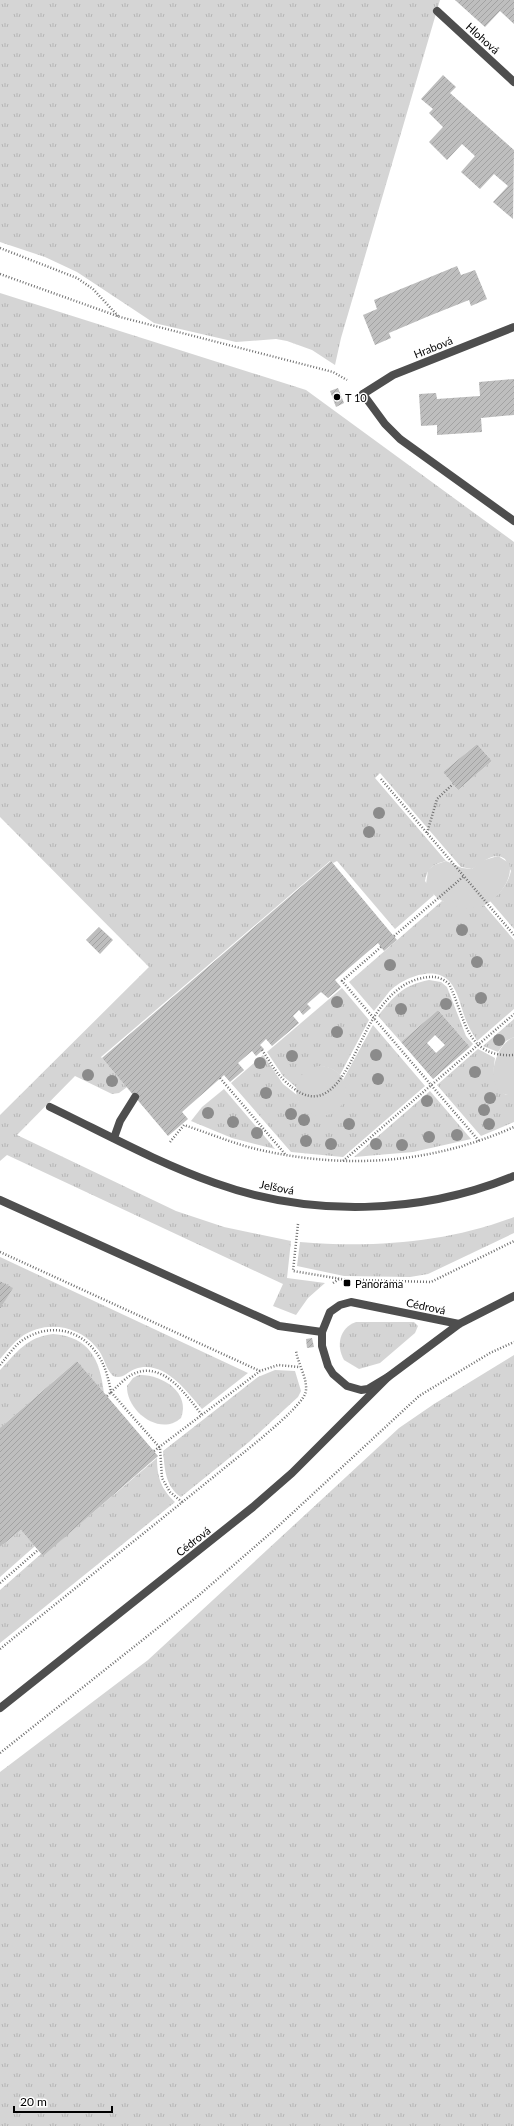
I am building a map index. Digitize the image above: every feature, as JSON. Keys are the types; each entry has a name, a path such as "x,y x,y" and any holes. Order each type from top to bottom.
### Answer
{"street":[{"name":"Hlohová","path":"437,11 514,82"},
{"name":"Hrabová","path":"363,394 393,375 514,327"},
{"path":"363,394 385,424 400,439 514,521"},
{"path":"114,1138 120,1122 135,1097"},
{"name":"Jelšová","path":"50,1107 162,1161 215,1183 253,1194 290,1202 333,1206 397,1205 432,1200 467,1192 514,1176"},
{"path":"0,1200 279,1326 297,1330 322,1332"},
{"name":"Cédrová","path":"460,1324 351,1302 340,1305 330,1312 322,1332 322,1346 328,1366 333,1374 347,1386 354,1389 368,1389 388,1377 460,1324 514,1296"},
{"name":"Cédrová","path":"0,1708 254,1507 292,1473 388,1377"}],"path":[{"path":"0,248 77,278 93,289 120,318"},
{"path":"0,274 120,318 334,372 363,394"},
{"path":"381,779 514,935"},
{"path":"427,834 437,799 453,784"},
{"path":"394,936 464,876"},
{"path":"381,947 342,981 479,1141"},
{"path":"262,1050 283,1080 296,1091 305,1096 321,1096 329,1093 342,1077 373,1018 392,993 412,980 434,976 443,979 449,984 456,997 465,1025 478,1045 496,1055 514,1055"},
{"path":"343,1161 514,1014"},
{"path":"220,1078 286,1154"},
{"path":"162,1161 172,1137 184,1125 255,1149 317,1160 373,1162 413,1157 455,1148 479,1141 514,1127"},
{"path":"296,1241 292,1271 339,1279 431,1282 514,1242"},
{"path":"0,1252 260,1372"},
{"path":"331,1286 339,1279"},
{"path":"0,1364 17,1346 35,1334 47,1329 73,1333 94,1349 102,1360 111,1392 160,1448 162,1478 170,1492 182,1502"},
{"path":"0,1649 251,1446 299,1403 305,1393 306,1388 296,1348 297,1330"},
{"path":"0,1753 198,1596 273,1530 419,1396 490,1353 514,1342"},
{"path":"154,1452 202,1414 260,1372 278,1365 300,1367"},
{"path":"107,1396 131,1375 140,1372 156,1373 174,1382 202,1414"},
{"path":"0,1583 38,1550"}],"green space":[{"path":"0,0 440,0 341,338 335,365 312,350 287,341 276,339 236,342 154,323 77,272 45,257 0,242"},
{"path":"0,293 306,390 514,542 514,929 490,901 503,888 510,876 511,871 505,859 496,856 484,861 472,869 461,867 380,773 375,778 446,861 434,865 427,873 425,881 434,895 395,929 337,861 333,863 330,861 101,1057 127,1087 119,1093 112,1094 75,1076 17,1135 176,1211 224,1227 291,1241 287,1278 325,1283 308,1298 296,1315 273,1306 283,1284 7,1155 0,1161 0,1115 149,967 0,817","holes":["477,744 492,761 458,790 443,772"]},
{"path":"498,856 509,863 509,875 500,893 485,905 468,908 451,905 436,897 426,884 428,870 434,865 446,861 462,868 472,869 481,861"},
{"path":"442,901 467,907 484,905 514,940 514,1009 477,1041 466,1020 456,992 450,982 444,977 436,974 428,974 410,978 389,992 374,1011 349,982"},
{"path":"429,980 441,982 447,987 466,1036 473,1044 470,1047 438,1010 401,1042 378,1016 400,992 412,985"},
{"path":"342,988 369,1020 340,1075 327,1067 314,1068 304,1075 297,1088 283,1076 267,1052"},
{"path":"514,1019 514,1037 506,1041 498,1052 483,1046"},
{"path":"373,1025 425,1086 343,1157 291,1152 231,1083 263,1055 283,1084 297,1095 299,1102 320,1115 327,1114 342,1104 345,1093 343,1080"},
{"path":"514,1037 514,1095 504,1094 497,1089 493,1071 495,1060 500,1050 506,1042"},
{"path":"478,1049 495,1058 494,1079 501,1092 506,1095 514,1095 514,1122 481,1136 437,1085"},
{"path":"321,1066 330,1068 341,1077 346,1091 344,1100 335,1111 321,1116 312,1114 301,1105 296,1091 298,1082 307,1071"},
{"path":"224,1089 275,1149 232,1138 191,1121 202,1107"},
{"path":"430,1091 471,1139 413,1152 354,1157"},
{"path":"514,1217 514,1233 428,1274 410,1277 344,1276 297,1266 300,1242 327,1244 381,1244 408,1242 462,1233"},
{"path":"0,1257 248,1373 202,1409 173,1378 155,1368 146,1367 135,1369 119,1377 113,1376 110,1373 99,1350 89,1340 80,1334 61,1327 40,1328 30,1332 18,1339 0,1359 0,1309 12,1288 0,1281"},
{"path":"356,1322 414,1322 418,1326 415,1333 380,1363 359,1369 344,1360 340,1349 343,1333 346,1328"},
{"path":"53,1334 66,1336 76,1340 91,1352 100,1370 104,1393 77,1361 0,1428 0,1370 23,1346 36,1338"},
{"path":"514,1355 514,2126 0,2126 0,1772 148,1660 399,1428 434,1404"},
{"path":"275,1370 295,1371 301,1391 298,1397 249,1442 181,1497 169,1483 165,1471 163,1451 258,1377"},
{"path":"139,1375 148,1375 165,1381 172,1386 182,1400 183,1409 181,1418 173,1423 164,1425 154,1423 138,1412 128,1395 127,1386 133,1378"},
{"path":"157,1458 159,1477 163,1487 175,1502 0,1643 0,1590"},
{"path":"21,1530 35,1546 0,1577 0,1547"}],"building":[{"path":"455,0 514,0 514,24 500,11 485,27"},
{"path":"443,75 456,87 450,93 514,150 513,219 493,202 508,186 494,174 480,189 461,172 475,156 462,144 447,160 429,142 443,127 429,113 433,109 421,99"},
{"path":"457,266 461,275 475,270 487,299 471,306 469,300 429,316 389,333 391,338 375,345 363,315 377,309 374,300"},
{"path":"514,379 514,415 481,418 482,432 437,435 437,425 421,426 419,394 436,393 437,399 480,396 479,382"},
{"name":"T 10","path":"338,388 344,403 336,407 330,391"},
{"path":"477,744 492,761 458,790 443,772"},
{"path":"331,861 397,940 384,951 378,943 335,980 341,987 328,998 321,992 307,1004 311,1008 303,1015 299,1010 293,1016 299,1023 272,1046 266,1039 260,1045 264,1049 256,1056 252,1051 238,1063 244,1070 230,1082 224,1075 182,1112 188,1119 168,1136 102,1058"},
{"path":"99,927 113,940 100,954 86,940"},
{"path":"438,1010 470,1047 433,1079 401,1042","holes":["435,1035 445,1045 436,1053 427,1043"]},
{"path":"0,1281 13,1288 0,1309"},
{"path":"312,1338 314,1347 307,1348 306,1339"},
{"path":"77,1361 158,1456 43,1556 21,1530 0,1547 0,1428"}],"place":[{"name":"T 10","path":"337,397"},
{"name":"Panoráma","path":"347,1283"}]}
